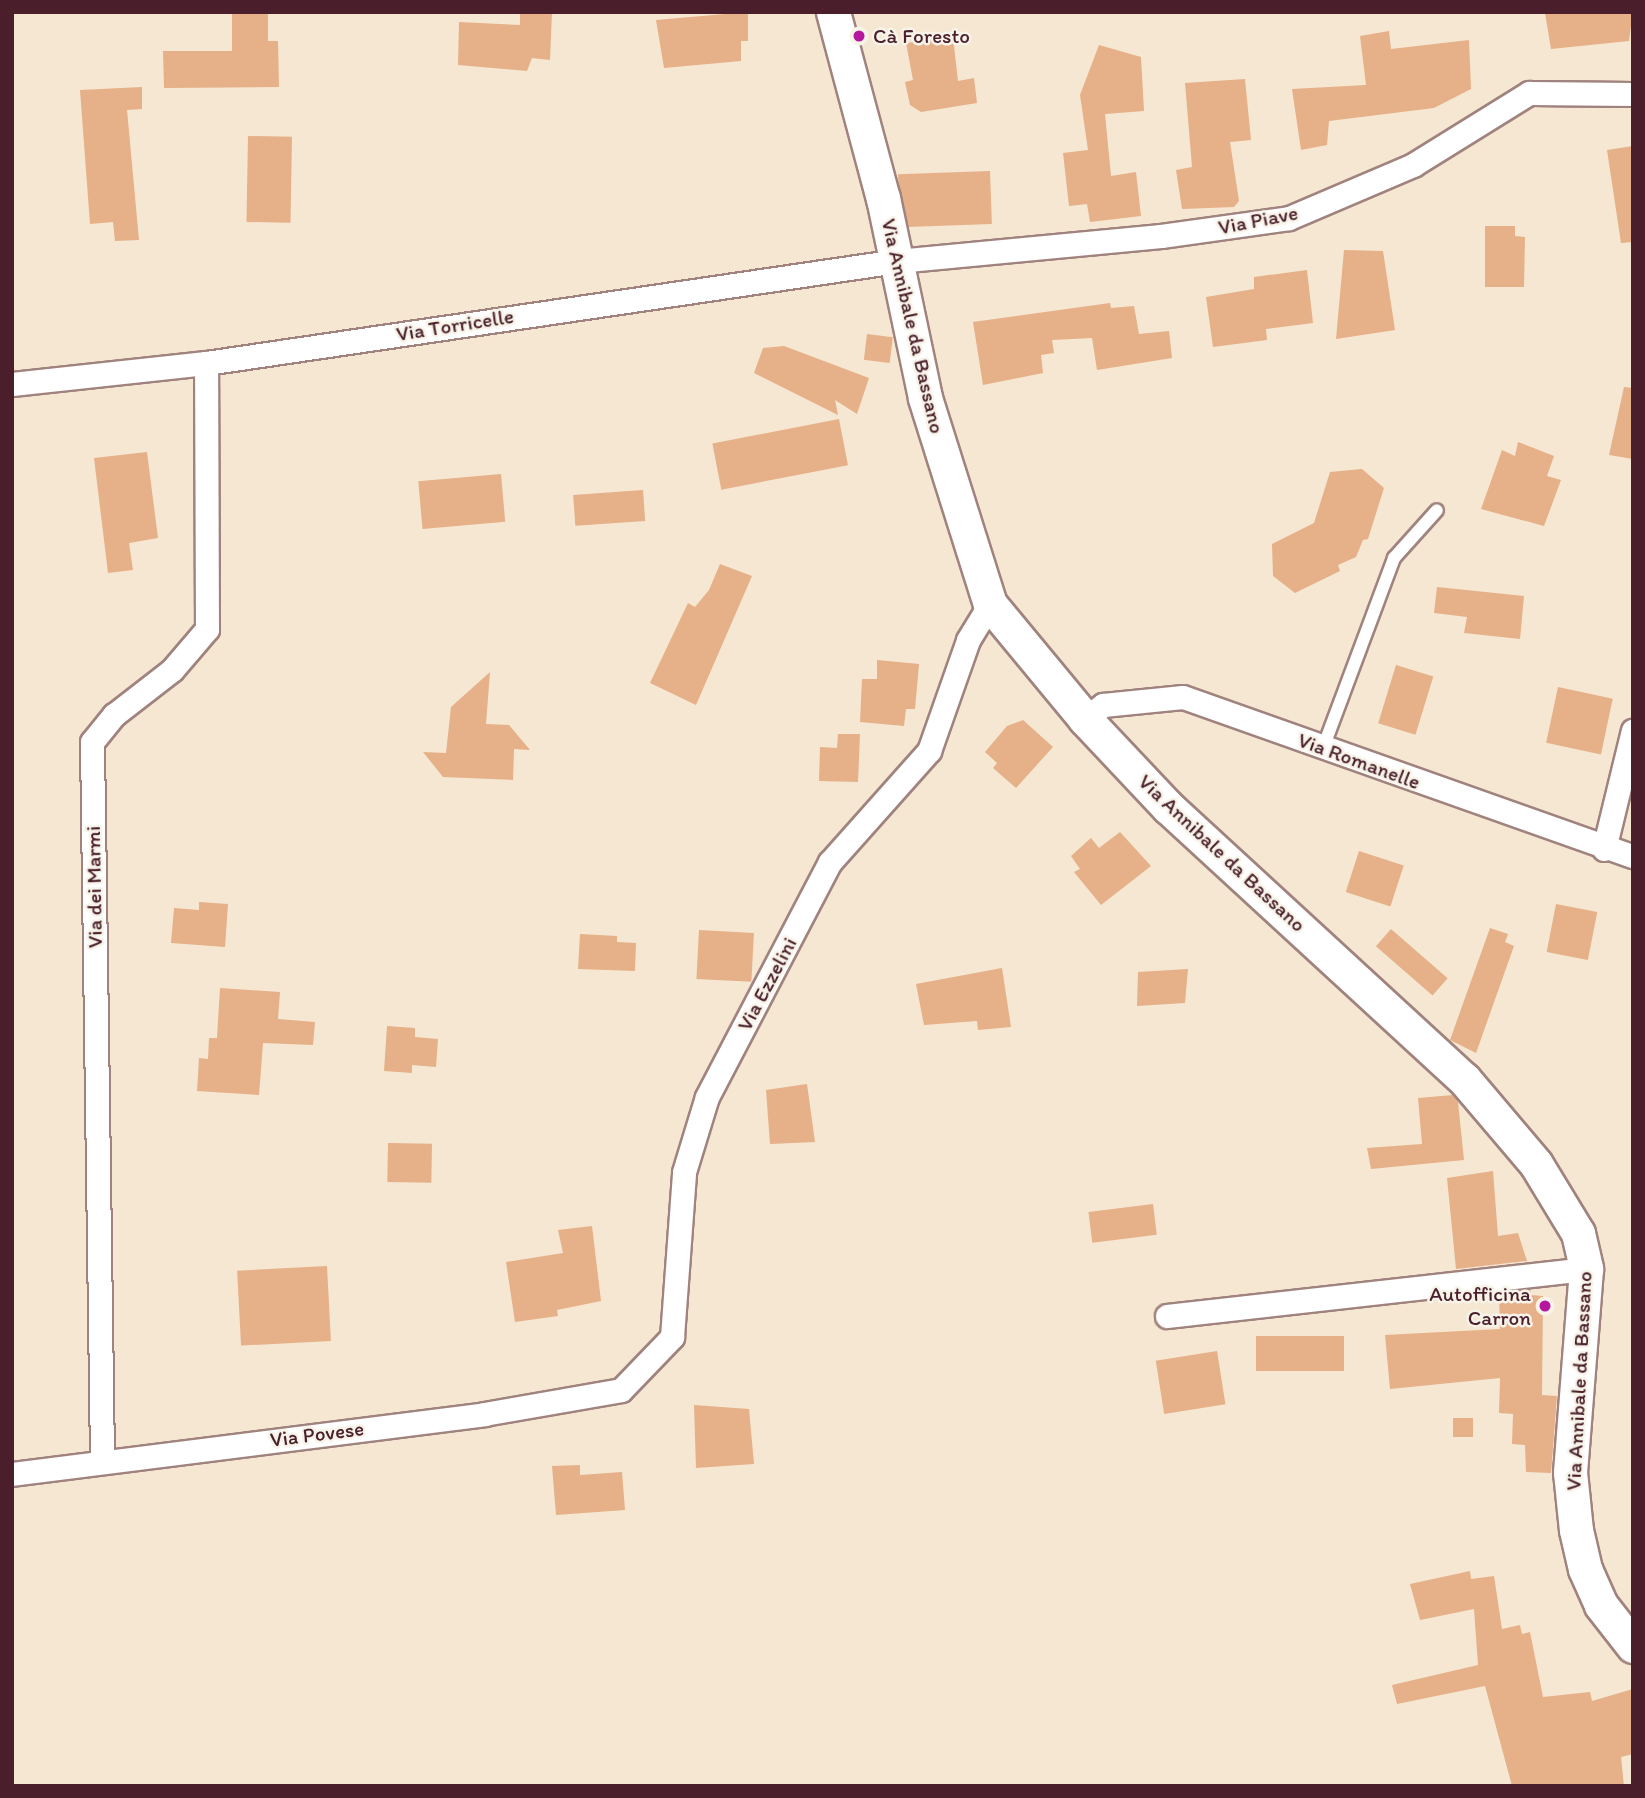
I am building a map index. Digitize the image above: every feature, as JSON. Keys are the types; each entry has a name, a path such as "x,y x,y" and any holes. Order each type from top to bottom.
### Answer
{"street":[{"name":"Via Annibale da Bassano","path":"834,12 897,261 926,398 990,604 1085,719 1168,807 1464,1079 1536,1164 1578,1233 1586,1269 1570,1472 1576,1530 1585,1569 1601,1605 1633,1646"},
{"name":"Via Piave","path":"897,261 1161,236 1289,218 1413,165 1529,93 1633,94"},
{"name":"Via Torricelle","path":"12,384 206,363 897,261"},
{"name":"Via dei Marmi","path":"102,1459 92,742 114,715 172,670 206,629 206,363"},
{"name":"Via Ezzelini","path":"621,1390 672,1337 684,1171 707,1097 830,862 929,751 968,640 990,604"},
{"name":"Via Romanelle","path":"1085,719 1103,705 1183,697 1604,849 1633,856"},
{"path":"1604,849 1633,730"},
{"path":"1167,1316 1586,1269"},
{"name":"Via Povese","path":"12,1474 102,1459 484,1414 621,1390"}],"lane":[{"path":"1324,748 1394,558 1437,510"}],"building":[{"path":"232,12 268,12 268,41 278,41 279,87 164,88 163,51 232,51"},
{"path":"520,12 552,12 550,60 532,58 527,71 458,65 459,22 520,25"},
{"path":"748,12 748,41 741,41 741,61 664,68 656,20"},
{"path":"1633,12 1629,41 1551,49 1545,13"},
{"path":"1389,31 1391,49 1469,40 1471,89 1434,108 1329,121 1327,145 1301,150 1292,89 1366,85 1360,36"},
{"path":"953,37 958,81 974,78 977,103 921,112 910,105 905,82 913,80 906,43"},
{"path":"1099,45 1141,57 1144,111 1105,114 1111,176 1136,172 1141,216 1090,222 1087,204 1069,206 1063,153 1088,150 1080,95"},
{"path":"1245,79 1251,140 1230,142 1239,201 1234,207 1182,209 1176,170 1192,167 1185,83"},
{"path":"142,87 142,109 127,110 139,240 115,241 113,222 90,224 80,90"},
{"path":"248,136 292,137 290,223 246,222"},
{"path":"1633,146 1633,242 1621,243 1607,150"},
{"path":"990,171 992,224 900,227 898,174"},
{"path":"1485,226 1515,226 1515,236 1525,237 1524,287 1485,287"},
{"path":"1344,250 1383,251 1395,330 1336,339"},
{"path":"1307,270 1313,323 1266,329 1267,340 1213,347 1206,297 1254,289 1254,277"},
{"path":"1110,303 1111,308 1134,306 1139,334 1169,331 1172,358 1097,370 1092,338 1052,340 1054,353 1041,355 1043,373 983,385 973,322"},
{"path":"867,334 893,337 890,363 864,360"},
{"path":"784,346 869,378 857,414 835,400 838,415 754,373 763,348"},
{"path":"1624,387 1633,388 1633,459 1609,455"},
{"path":"839,419 848,465 721,490 712,444"},
{"path":"1518,442 1554,456 1547,476 1561,480 1544,526 1481,509 1502,450 1515,456"},
{"path":"147,452 158,538 129,543 133,570 108,573 94,458"},
{"path":"1362,469 1384,488 1368,539 1363,540 1356,557 1338,565 1340,571 1295,593 1273,576 1272,544 1314,523 1330,472"},
{"path":"501,474 505,522 422,529 418,481"},
{"path":"643,490 645,521 575,526 573,495"},
{"path":"720,564 752,576 696,705 650,683 688,603 695,607 709,590"},
{"path":"1437,587 1524,596 1520,639 1464,633 1467,617 1434,613"},
{"path":"877,660 919,664 915,709 906,709 904,726 860,722 862,679 877,679"},
{"path":"1396,665 1433,676 1415,735 1378,723"},
{"path":"490,672 486,724 509,725 530,750 514,749 513,780 443,777 423,752 446,753 451,707"},
{"path":"1558,687 1613,699 1601,754 1546,743"},
{"path":"1023,720 1053,747 1016,788 993,768 997,763 985,752 1007,726"},
{"path":"838,734 860,734 858,782 819,781 820,747 837,748"},
{"path":"1120,832 1151,866 1101,905 1074,872 1080,869 1071,856 1091,838 1099,848"},
{"path":"1359,851 1404,866 1390,906 1346,892"},
{"path":"199,902 228,904 225,947 171,943 174,908 199,910"},
{"path":"1556,904 1597,912 1588,960 1547,952"},
{"path":"1490,928 1508,934 1505,942 1514,946 1476,1053 1450,1040"},
{"path":"1391,929 1448,978 1433,996 1376,946"},
{"path":"699,930 754,933 751,982 696,979"},
{"path":"580,934 617,936 617,942 636,943 635,971 578,969"},
{"path":"1002,968 1011,1027 978,1030 977,1021 924,1025 916,984"},
{"path":"1188,969 1185,1003 1137,1006 1138,972"},
{"path":"220,988 280,992 278,1019 315,1022 313,1045 263,1043 259,1095 197,1091 199,1058 208,1059 209,1038 217,1038"},
{"path":"387,1026 415,1028 415,1037 438,1039 436,1067 412,1065 412,1073 384,1071"},
{"path":"807,1084 815,1142 770,1144 766,1090"},
{"path":"1453,1095 1458,1102 1464,1160 1371,1169 1367,1148 1422,1144 1418,1098"},
{"path":"388,1143 432,1144 431,1183 387,1182"},
{"path":"1493,1171 1498,1236 1518,1233 1527,1261 1456,1269 1447,1178"},
{"path":"1153,1204 1157,1235 1092,1243 1088,1212"},
{"path":"592,1226 601,1301 557,1310 558,1316 515,1322 506,1262 563,1253 558,1230"},
{"path":"327,1266 331,1341 241,1346 237,1271"},
{"path":"1530,1289 1531,1295 1543,1296 1542,1395 1557,1396 1551,1473 1526,1472 1525,1445 1512,1444 1513,1414 1499,1413 1500,1378 1390,1389 1385,1335 1500,1329 1499,1293"},
{"path":"1256,1336 1344,1336 1344,1371 1256,1371"},
{"path":"1217,1351 1225,1404 1164,1414 1156,1361"},
{"path":"694,1405 749,1409 754,1464 696,1468"},
{"path":"1453,1418 1473,1418 1473,1437 1453,1437"},
{"path":"580,1465 580,1475 622,1472 625,1510 556,1515 552,1466"},
{"path":"1470,1571 1471,1579 1494,1576 1502,1629 1520,1625 1522,1634 1530,1632 1543,1697 1590,1692 1592,1701 1633,1689 1633,1754 1621,1757 1624,1786 1512,1786 1485,1686 1397,1704 1392,1685 1478,1665 1474,1609 1420,1620 1410,1584"}],"place":[{"name":"Cà Foresto","path":"859,36"},
{"name":"Autofficina Carron","path":"1545,1306"}]}
